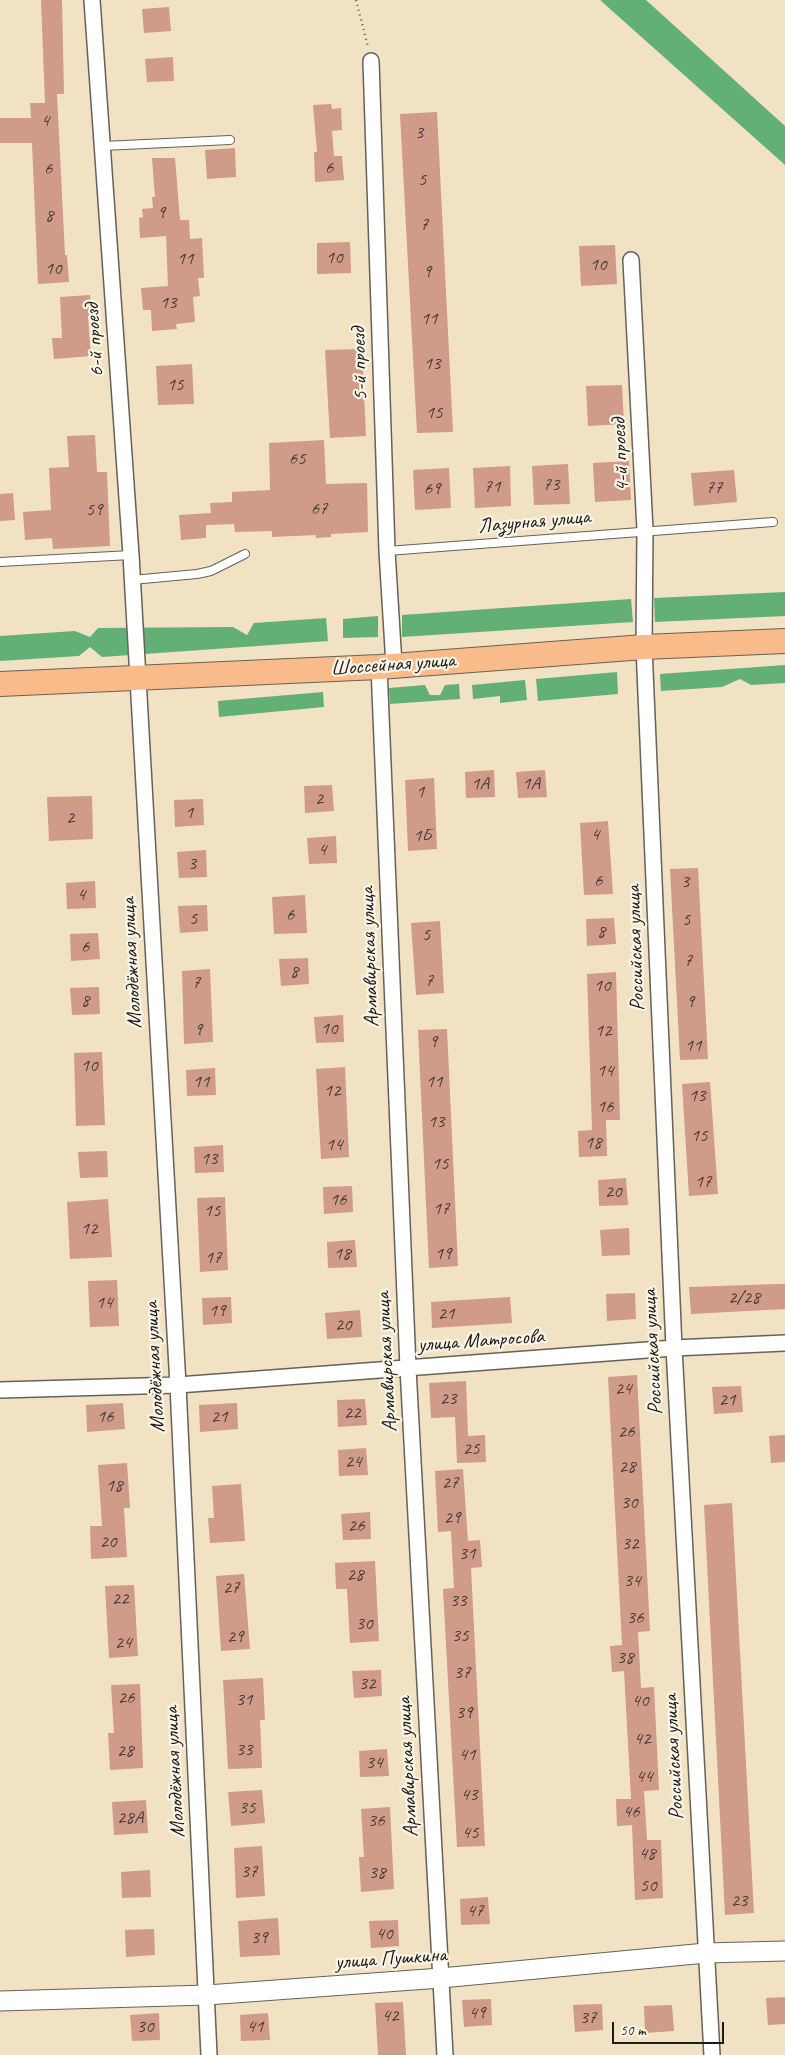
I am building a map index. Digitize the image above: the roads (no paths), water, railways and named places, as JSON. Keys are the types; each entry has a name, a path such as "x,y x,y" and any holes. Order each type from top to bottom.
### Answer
{"main road":[{"name":"Шоссейная улица","path":"0,684 386,666 644,647 785,641"}],"street":[{"name":"6-й проезд","path":"92,0 131,555 137,677"},
{"name":"5-й проезд","path":"371,61 387,551 386,666"},
{"name":"4-й проезд","path":"632,260 645,530 644,647"},
{"name":"Российская улица","path":"644,647 674,1348 712,2055"},
{"name":"Армавирская улица","path":"386,666 408,1368 445,2055"},
{"name":"Молодёжная улица","path":"137,677 178,1384 207,1995 208,2055"},
{"name":"улица Матросова","path":"0,1390 178,1384 674,1348 785,1343"},
{"name":"улица Пушкина","path":"0,2001 207,1995 441,1978 706,1953 785,1951"}],"lane":[{"path":"103,146 230,140"},
{"name":"Лазурная улица","path":"387,551 645,530 773,522"},
{"path":"132,580 197,574 210,571 245,554"},
{"path":"0,562 131,555"}]}
